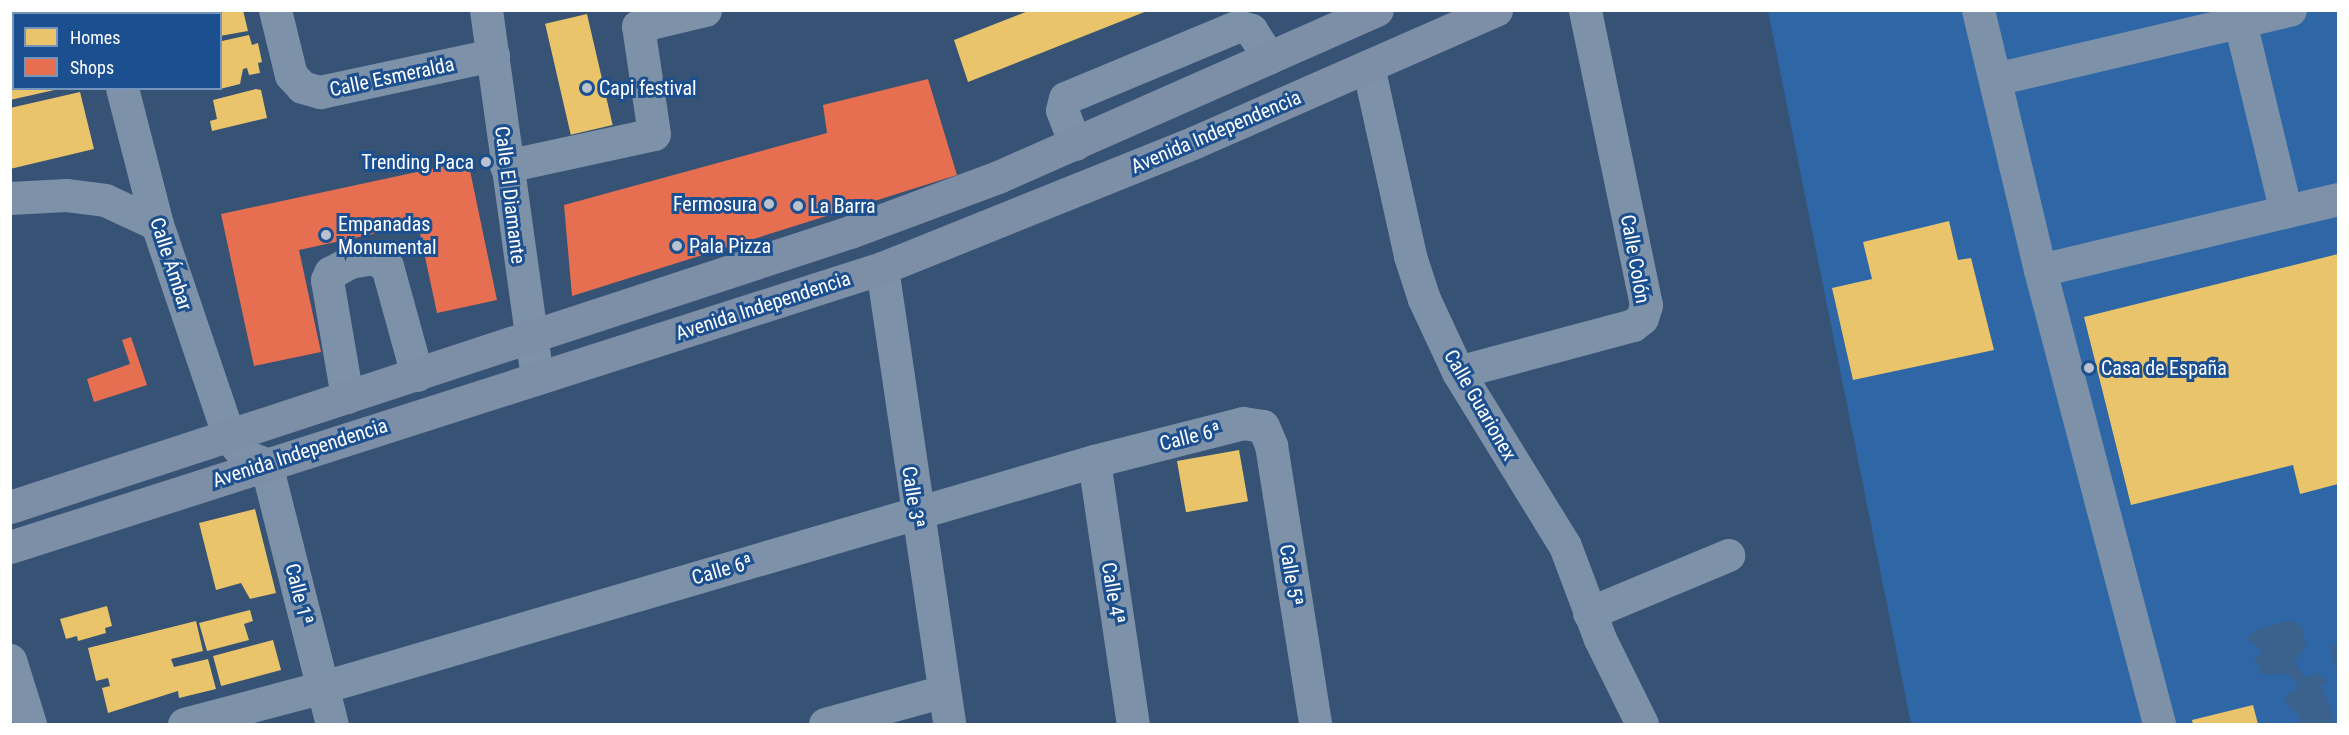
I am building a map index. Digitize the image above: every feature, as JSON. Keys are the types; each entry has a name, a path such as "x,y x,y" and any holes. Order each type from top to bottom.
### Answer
{"main road":[{"name":"Avenida Independencia","path":"10,507 230,437 850,232 1075,144 1377,10"},
{"name":"Avenida Independencia","path":"10,547 882,268 1008,220 1496,10"}],"street":[{"name":"Calle Esmeralda","path":"274,10 291,75 302,87 320,92 494,55"},
{"name":"Calle El Diamante","path":"486,10 494,55 529,338 537,378"},
{"path":"506,166 654,134 638,27 705,10"},
{"name":"Calle Colón","path":"1458,372 1633,325 1642,318 1646,305 1585,10"},
{"path":"1978,10 2040,270 2159,724"},
{"path":"1995,79 2290,10"},
{"path":"2240,22 2286,212"},
{"path":"1075,144 1062,110 1065,98 1238,26 1251,30 1269,58"},
{"name":"Calle Guarionex","path":"1368,66 1410,256 1424,299 1458,372 1565,546 1589,613 1642,724"},
{"name":"Calle Ámbar","path":"123,90 157,224 230,437"},
{"path":"10,198 66,195 105,200 157,224"},
{"path":"2040,270 2338,199"},
{"path":"347,397 327,280 330,273 350,262 373,258 387,266 417,375"},
{"name":"Calle 3ª","path":"882,268 915,513 949,724"},
{"name":"Calle 6ª","path":"184,724 323,687 1094,461 1243,423 1263,426"},
{"name":"Calle 5ª","path":"1263,426 1271,444 1315,724"},
{"path":"230,437 244,456 266,464"},
{"name":"Calle 4ª","path":"1094,461 1133,724"},
{"name":"Calle 1ª","path":"266,464 332,724"},
{"path":"1589,613 1728,555"},
{"path":"10,660 30,724"},
{"path":"825,724 944,691"}],"shaded area":[{"name":"Casa de España","path":"1768,11 2338,11 2338,724 1911,724"},
{"path":"2284,622 2297,622 2303,629 2306,646 2295,662 2304,676 2314,676 2316,672 2328,682 2321,686 2332,712 2333,724 2299,724 2299,715 2286,705 2286,695 2296,690 2297,683 2288,674 2259,674 2259,665 2253,663 2262,650 2246,639 2257,629"},
{"path":"2338,644 2338,680 2331,646"}],"building: Homes":[{"path":"10,10 46,10 46,12 12,12 10,19"},
{"path":"184,10 243,10 248,31 222,36 222,12"},
{"path":"1031,10 1147,11 968,82 954,40"},
{"path":"587,14 613,125 571,135 545,24"},
{"path":"249,35 252,45 258,43 262,62 258,63 260,73 249,75 247,68 243,69 240,84 222,88 222,41"},
{"path":"12,66 12,90 55,90 10,100"},
{"path":"256,89 261,90 267,118 212,131 210,121 217,119 213,100"},
{"path":"80,92 94,149 10,169 10,108"},
{"path":"1949,221 1958,260 1971,258 1994,350 1853,380 1832,288 1872,279 1863,242"},
{"path":"2338,254 2338,484 2300,494 2293,465 2131,505 2084,317"},
{"path":"1239,450 1248,501 1186,512 1177,461"},
{"path":"255,509 276,593 250,599 241,583 216,590 199,523"},
{"path":"107,606 112,626 105,628 106,633 78,641 77,636 66,639 60,619"},
{"path":"250,610 253,621 244,624 249,640 207,651 199,623"},
{"path":"196,621 203,651 171,659 174,667 208,659 216,689 179,698 178,691 108,713 102,688 110,686 108,678 96,681 88,648"},
{"path":"273,640 281,670 221,686 213,656"},
{"path":"2253,705 2258,724 2193,724 2192,720"}],"building: Shops":[{"path":"928,79 957,175 572,296 564,205 827,133 823,105"},
{"path":"468,161 497,300 437,313 418,224 299,250 321,352 254,366 221,214"},
{"path":"131,337 147,385 94,402 87,379 130,364 122,340"}],"place":[{"name":"Capi festival","path":"587,88"},
{"name":"Trending Paca","path":"486,162"},
{"name":"Fermosura","path":"769,204"},
{"name":"La Barra","path":"798,206"},
{"name":"Empanadas Monumental","path":"326,235"},
{"name":"Pala Pizza","path":"677,246"},
{"name":"Casa de España","path":"2089,368"}]}
